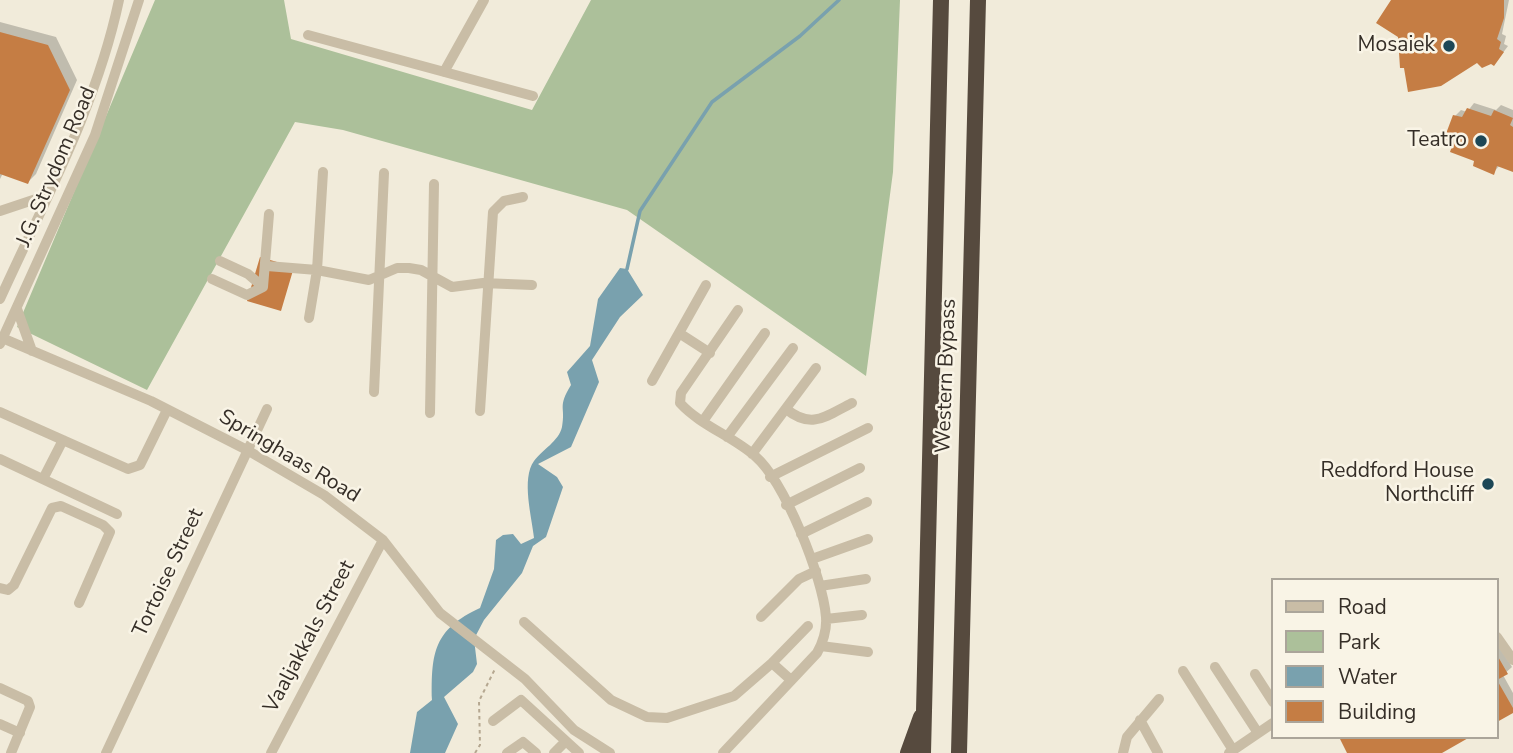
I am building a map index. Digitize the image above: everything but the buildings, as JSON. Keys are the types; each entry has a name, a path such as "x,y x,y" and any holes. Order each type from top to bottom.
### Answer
{"highway":[{"name":"Western Bypass","path":"923,753 942,0"},
{"name":"Western Bypass","path":"961,753 978,0"},
{"path":"908,753 924,712"}],"street":[{"name":"J.G. Strydom Road","path":"0,299 48,195 107,50 119,0"},
{"name":"J.G. Strydom Road","path":"1,340 95,135 139,0"},
{"path":"444,72 484,0"},
{"path":"308,35 533,96"},
{"path":"309,318 317,271 323,172"},
{"path":"374,392 382,275 384,173"},
{"path":"430,413 434,184"},
{"path":"0,211 48,195"},
{"path":"480,411 494,208 503,201 523,197"},
{"path":"263,287 267,266 269,214"},
{"path":"220,261 248,274 263,287"},
{"path":"267,266 369,280 397,268 409,268 452,287 488,283 532,285"},
{"path":"212,278 247,295 263,287"},
{"path":"652,380 706,285"},
{"path":"17,309 32,351"},
{"path":"713,753 725,749 821,646 827,619 812,559 770,477 752,454 682,406 681,393 738,310"},
{"path":"679,333 710,353"},
{"path":"703,421 765,333"},
{"name":"Springhaas Road","path":"1,340 167,410 247,450 324,495 383,540 440,613 525,679 574,730 610,753"},
{"path":"727,437 793,348"},
{"path":"752,454 816,368"},
{"path":"786,408 798,419 810,421 852,403"},
{"name":"Tortoise Street","path":"106,753 267,409"},
{"path":"0,412 128,469 140,465 167,410"},
{"path":"770,477 867,428"},
{"path":"43,479 63,440"},
{"path":"0,459 117,514"},
{"path":"786,505 860,468"},
{"path":"801,534 867,502"},
{"path":"0,588 8,590 14,585 52,508 61,506 103,525 110,532 79,603"},
{"path":"812,559 868,539"},
{"name":"Vaaljakkals Street","path":"271,753 383,540"},
{"path":"761,617 799,579 816,571"},
{"path":"820,586 866,579"},
{"path":"827,619 862,615"},
{"path":"524,622 611,700 647,717 667,718 734,696 772,663 808,626"},
{"path":"1499,640 1513,660"},
{"path":"821,646 868,652"},
{"path":"772,663 791,680"},
{"path":"1215,667 1258,733"},
{"path":"1183,671 1231,751 1272,724"},
{"path":"1255,674 1272,700"},
{"path":"0,688 28,701 30,712 11,753"},
{"path":"1124,753 1127,737 1159,699"},
{"path":"493,721 521,701 579,753"},
{"path":"1139,720 1158,753"},
{"path":"0,724 20,733"},
{"path":"507,753 523,742 536,753"},
{"path":"554,753 565,742"}],"path":[{"path":"475,753 480,745 479,701 500,660"}],"green space":[{"path":"155,0 284,0 291,39 532,110 591,0 900,0 893,172 866,376 627,210 343,130 295,122 147,390 17,327"}],"water":[{"path":"620,268 627,269 643,295 620,317 592,360 599,382 571,447 538,464 557,477 563,487 546,537 533,546 522,573 484,620 474,639 477,664 473,672 444,697 458,724 445,753 410,753 417,712 432,700 433,669 438,644 453,625 480,608 494,569 496,540 503,535 513,534 521,544 534,538 528,488 530,469 560,432 563,403 571,385 567,372 590,346 598,299"}],"waterway":[{"path":"627,269 640,211 712,102 800,36 839,0"}],"place":[{"name":"Mosaiek","path":"1449,46"},
{"name":"Teatro","path":"1481,141"},
{"name":"Reddford House Northcliff","path":"1488,484"}]}
